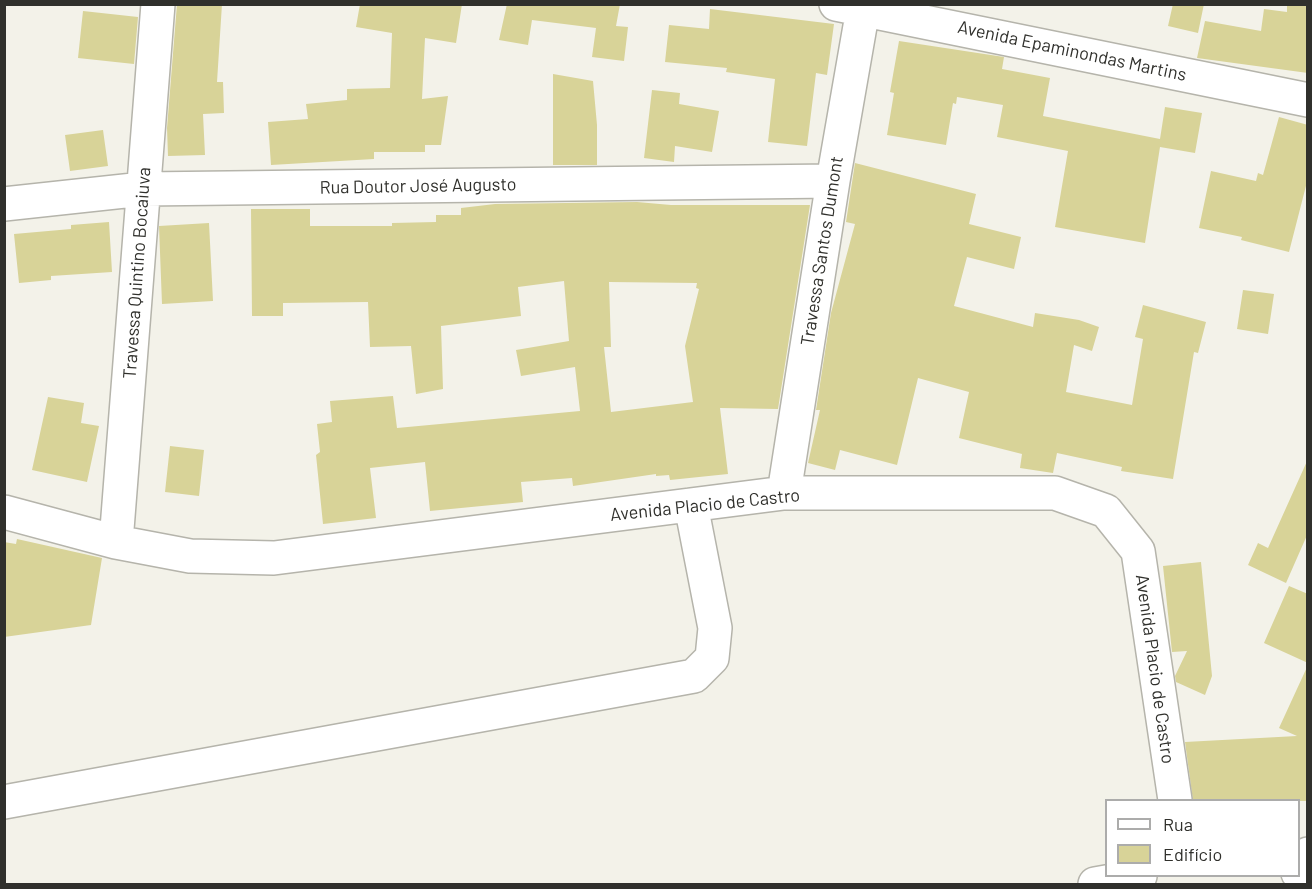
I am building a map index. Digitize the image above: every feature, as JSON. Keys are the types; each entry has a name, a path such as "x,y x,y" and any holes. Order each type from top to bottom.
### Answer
{"street":[{"name":"Travessa Quintino Bocaiuva","path":"116,542 158,4"},
{"name":"Avenida Epaminondas Martins","path":"850,7 1308,99"},
{"name":"Travessa Santos Dumont","path":"784,493 833,181 850,7"},
{"name":"Rua Doutor José Augusto","path":"4,204 143,189 833,181"},
{"name":"Avenida Placio de Castro","path":"4,512 116,542 190,556 274,558 784,493 1055,492 1106,511 1138,551 1175,799"},
{"path":"4,802 694,676 712,658 715,628 691,505"},
{"path":"1300,870 1308,854"},
{"path":"1095,885 1135,877"}],"building":[{"path":"177,4 222,4 217,82 223,82 224,113 203,114 205,155 168,156 167,128"},
{"path":"360,4 462,4 456,43 425,38 422,99 448,96 441,145 425,145 425,152 374,152 374,159 271,165 268,122 308,119 306,104 347,100 347,89 390,88 392,33 356,27"},
{"path":"507,4 620,4 616,26 628,27 624,61 592,57 596,28 532,20 528,45 499,40"},
{"path":"1173,4 1204,4 1198,33 1168,26"},
{"path":"1287,4 1308,4 1308,73 1197,58 1205,21 1261,31 1264,9 1287,12"},
{"path":"710,9 834,24 827,75 816,73 807,146 768,142 775,79 726,72 727,68 665,62 669,25 709,29"},
{"path":"83,11 138,17 134,64 78,58"},
{"path":"899,41 1004,57 1002,69 1050,78 1043,116 1160,139 1165,107 1202,113 1195,153 1160,147 1145,243 1055,227 1068,151 997,137 1003,105 957,97 956,104 953,103 946,145 887,135 894,93 890,92"},
{"path":"553,74 593,81 597,125 597,165 553,165"},
{"path":"652,90 680,93 679,104 719,111 712,152 675,146 674,162 644,158"},
{"path":"1279,117 1308,125 1308,178 1289,252 1241,240 1242,237 1199,228 1211,171 1256,181 1258,173 1263,175"},
{"path":"103,130 108,166 70,171 65,135"},
{"path":"855,163 976,194 969,224 1021,237 1014,269 967,257 954,306 1033,327 1035,313 1079,320 1099,327 1092,351 1074,345 1066,392 1132,405 1143,339 1135,337 1143,305 1206,322 1198,353 1194,352 1173,479 1121,471 1122,467 1057,453 1053,473 1020,468 1022,454 959,438 969,392 918,378 897,465 840,450 835,470 808,463 820,410 816,410 831,313 855,224 846,222"},
{"path":"637,202 671,205 810,205 778,409 720,408 728,474 670,480 669,475 656,476 656,474 573,486 572,478 521,482 523,502 430,511 425,462 370,468 376,518 323,524 316,455 320,452 317,424 332,422 330,401 393,396 397,428 580,411 575,367 521,376 516,350 569,341 564,281 518,287 521,316 441,326 443,389 416,394 411,346 370,347 368,302 283,303 283,316 252,316 251,209 310,209 310,226 392,226 392,223 436,222 436,215 461,215 461,208 495,204","holes":["609,282 697,283 696,288 699,289 685,346 693,402 611,412 604,347 611,347"]},
{"path":"109,222 112,272 51,276 51,280 19,283 14,234 71,229 71,225"},
{"path":"209,223 213,301 162,304 159,226"},
{"path":"1243,290 1274,294 1268,334 1237,329"},
{"path":"48,397 84,403 81,423 99,426 87,482 32,470"},
{"path":"170,446 204,450 199,496 165,492"},
{"path":"1308,459 1308,533 1286,583 1248,565 1258,543 1268,548"},
{"path":"17,539 102,558 91,625 4,637 4,542 16,544"},
{"path":"1201,562 1212,676 1205,695 1176,682 1175,676 1187,651 1172,652 1163,566"},
{"path":"1289,586 1308,594 1308,663 1264,643"},
{"path":"1308,665 1308,801 1300,801 1300,799 1193,799 1185,742 1297,736 1279,728"}]}
